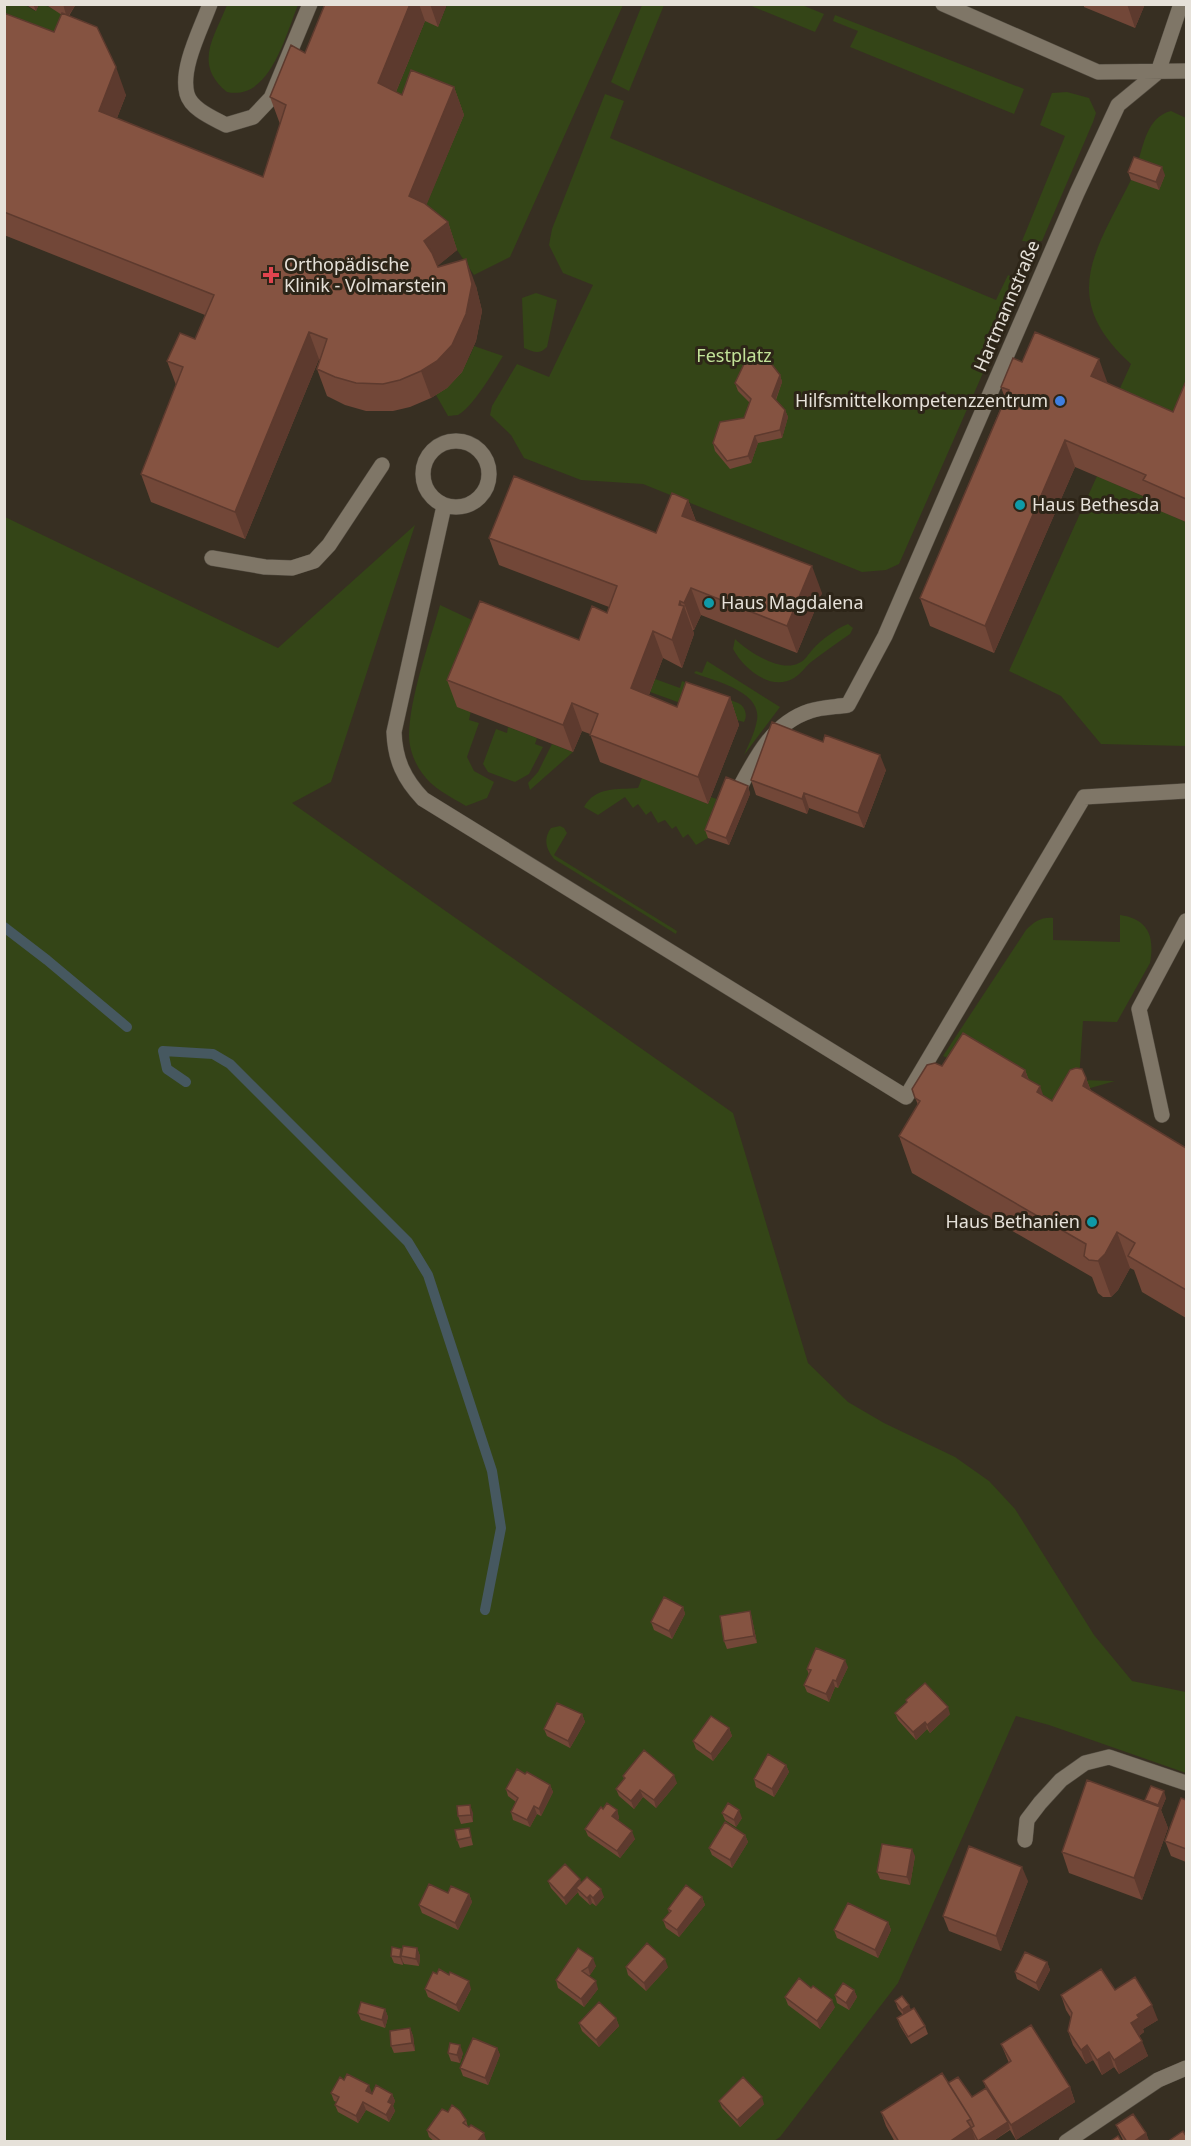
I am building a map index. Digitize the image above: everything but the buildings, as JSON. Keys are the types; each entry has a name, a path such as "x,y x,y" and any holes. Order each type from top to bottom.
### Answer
{"street":[{"path":"210,4 187,68 187,95 200,110 226,125 253,117 271,98 309,4"},
{"path":"943,4 1098,72 1186,71"},
{"path":"1158,72 1181,4"},
{"name":"Hartmannstraße","path":"739,789 756,757 771,736 790,720 812,710 848,705 885,636 1118,105 1158,72"},
{"path":"448,441 462,441 475,445 484,455 490,468 489,482 483,495 472,504 459,508 444,506 426,489 422,477 429,454 448,441"},
{"path":"213,558 265,567 292,568 314,561 329,545 382,465"},
{"path":"444,506 394,732 394,749 400,769 410,786 423,799 440,810 906,1097 1084,797 1186,791"},
{"path":"1162,1115 1139,1009 1186,921"},
{"path":"1025,1840 1027,1820 1040,1803 1061,1780 1085,1763 1110,1757 1186,1783"},
{"path":"1066,2142 1158,2080 1186,2068"}],"green space":[{"path":"4,5 25,5 35,11 39,5 52,8 83,35 5,37"},
{"path":"227,5 298,5 281,49 265,77 254,87 242,92 227,92 217,82 209,61 212,40"},
{"path":"447,5 623,5 510,257 474,275 457,250 434,231 388,111 425,21 438,26"},
{"path":"642,5 664,5 629,91 611,82"},
{"path":"749,5 802,5 824,14 815,32"},
{"path":"835,15 1024,89 1014,114 850,47 858,31 833,21"},
{"path":"1067,92 1089,98 1096,113 1042,241 1022,241 1065,136 1040,125 1052,93"},
{"name":"Festplatz","path":"605,94 624,101 610,138 996,300 1008,275 1023,282 899,564 886,570 862,572 643,484 581,480 524,458 511,435 490,415 492,406 517,364 549,377 593,285 563,273 549,245 552,229"},
{"path":"1171,111 1186,118 1186,432 1111,408 1131,364 1109,340 1095,318 1089,296 1090,274 1096,252 1131,180 1159,189 1164,175 1137,165 1152,125 1163,114"},
{"path":"536,293 557,300 547,347 536,352 524,348 522,298"},
{"path":"474,346 503,356 470,405 458,415 448,416 436,395 459,374"},
{"path":"1097,476 1156,502 1154,508 1186,522 1186,746 1101,744 1061,696 1009,671"},
{"path":"5,517 278,648 415,525 331,782 292,803 733,1113 808,1363 848,1402 884,1423 955,1457 989,1481 1015,1509 1094,1635 1132,1681 1186,1692 1186,1773 1049,1725 1016,1716 898,1983 780,2137 774,2141 5,2141"},
{"path":"440,605 489,628 469,720 479,723 467,757 474,771 494,782 487,798 466,806 442,792 426,778 414,760 409,740 416,687"},
{"path":"848,624 853,628 850,634 785,682 767,680 751,671 733,649 735,639 765,660 791,665 801,662 825,638"},
{"path":"707,661 780,707 744,755 755,729 757,710 745,694 694,673 696,671 702,673"},
{"path":"655,679 680,688 682,681 738,703 745,711 744,722 733,719 733,722 650,692"},
{"path":"508,727 537,738 535,744 543,747 529,774 515,782 488,772 483,764 496,729 507,733"},
{"path":"552,744 573,752 530,790 528,783 538,772"},
{"path":"642,778 708,804 711,797 722,801 708,838 696,845 688,834 683,838 676,826 672,829 665,820 658,823 651,811 646,815 638,804 633,808 625,797 598,815 584,807 594,795 601,792 638,788"},
{"path":"560,826 567,833 554,855 677,931 676,934 554,859 547,848 546,840 551,828"},
{"path":"1120,915 1137,920 1147,930 1151,945 1150,963 1117,1022 1083,1021 1079,1080 1115,1081 1087,1089 1071,1117 943,1056 1026,930 1032,925 1041,919 1053,918 1053,940 1120,942"}],"waterway":[{"path":"4,927 127,1027"},
{"path":"186,1082 167,1069 163,1051 213,1054 230,1064 408,1242 428,1275 492,1471 501,1528 485,1610"}],"place":[{"name":"Orthopädische Klinik - Volmarstein","path":"271,275"},
{"name":"Hilfsmittelkompetenzzentrum","path":"1060,401"},
{"name":"Haus Bethesda","path":"1020,505"},
{"name":"Haus Magdalena","path":"709,603"},
{"name":"Haus Bethanien","path":"1092,1222"}]}
